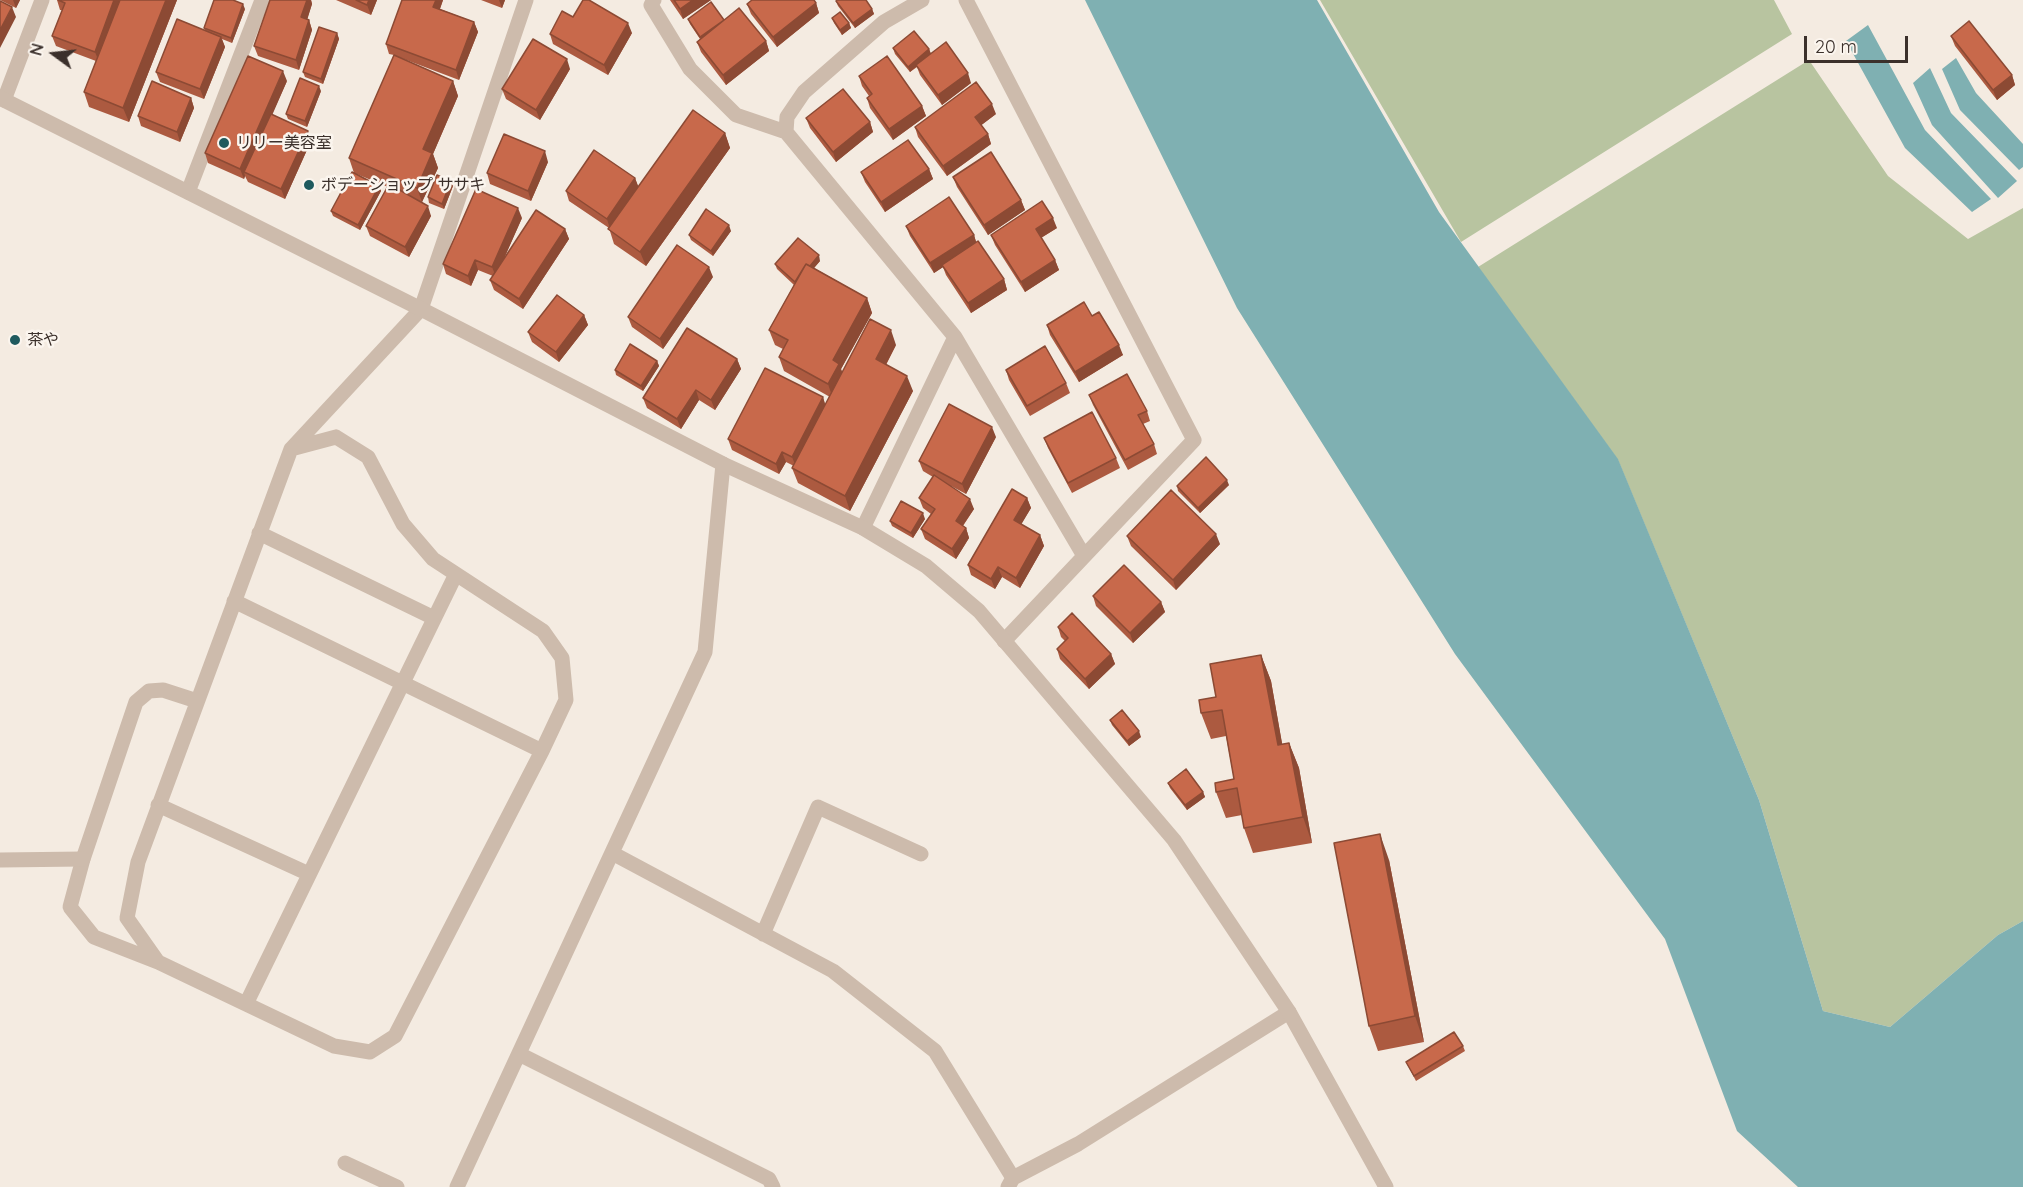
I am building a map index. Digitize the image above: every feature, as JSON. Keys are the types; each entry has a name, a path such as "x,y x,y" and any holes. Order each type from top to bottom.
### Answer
{"street":[{"path":"42,0 2,99 421,309 723,464 863,528 926,566 979,611 1174,840 1289,1012 1386,1187"},
{"path":"188,192 262,0"},
{"path":"158,962 127,918 138,862 291,449 421,309 526,0"},
{"path":"654,0 651,5 690,69 736,115 786,132 955,337 1084,556"},
{"path":"786,132 787,117 804,92 884,22 922,0"},
{"path":"966,0 1194,440 1004,641"},
{"path":"863,528 955,337"},
{"path":"197,701 163,690 149,691 136,702 82,859 70,907 94,937 158,962 334,1046 370,1052 395,1036 542,751 566,700 562,658 543,631 433,559 403,524 368,457 336,437 291,449"},
{"path":"457,1187 705,652 723,464"},
{"path":"260,533 434,618"},
{"path":"246,1004 456,574"},
{"path":"234,601 542,751"},
{"path":"158,805 309,874"},
{"path":"764,934 818,807 921,854"},
{"path":"612,853 832,971 935,1051 1011,1182 1078,1144 1289,1012"},
{"path":"0,860 82,859"},
{"path":"519,1054 769,1179 774,1187"},
{"path":"345,1163 397,1187"}],"green space":[{"path":"1320,0 1774,0 1792,34 1461,242"},
{"path":"1809,60 1888,176 1968,239 2023,208 2023,921 1998,935 1890,1027 1823,1011 1759,800 1618,460 1478,267"}],"water":[{"path":"1085,0 1317,0 1439,212 1618,459 1759,800 1823,1011 1890,1027 1998,935 2023,921 2023,1187 1798,1187 1737,1131 1665,939 1455,654 1237,308"},
{"path":"1868,25 1925,130 1991,199 1972,212 1905,148 1846,41"},
{"path":"1956,58 1976,93 2023,144 2023,167 2019,170 1960,110 1942,69"},
{"path":"1930,68 1951,113 2017,181 1998,198 1932,125 1913,83"}],"building":[{"path":"58,0 114,0 95,52 52,36 65,3"},
{"path":"120,0 166,0 123,108 84,92"},
{"path":"214,0 233,0 243,4 231,38 204,28"},
{"path":"270,0 307,0 301,17 309,20 296,60 254,46"},
{"path":"356,0 369,0 367,5"},
{"path":"402,0 436,0 433,7 474,22 456,70 386,44"},
{"path":"583,0 589,0 628,23 604,65 550,34 562,11 573,17"},
{"path":"674,0 693,0 680,9"},
{"path":"752,0 814,0 816,3 773,37 747,4"},
{"path":"837,0 866,0 872,9 853,23"},
{"path":"0,1 12,7 0,30"},
{"path":"711,2 724,20 700,37 688,19"},
{"path":"739,8 766,41 723,75 697,42"},
{"path":"840,12 849,23 840,30 832,18"},
{"path":"177,19 221,37 200,89 156,72"},
{"path":"1969,21 2012,75 1993,90 1951,36"},
{"path":"319,27 337,33 321,79 303,72"},
{"path":"914,31 929,49 908,67 893,48"},
{"path":"533,39 567,59 536,110 502,89"},
{"path":"946,42 968,73 938,95 916,65"},
{"path":"394,55 453,81 423,149 432,153 417,188 349,158"},
{"path":"248,56 283,71 240,169 205,153"},
{"path":"887,56 922,106 889,129 867,98 872,94 859,76"},
{"path":"300,78 319,86 305,121 286,114"},
{"path":"152,81 191,98 177,132 138,116"},
{"path":"976,82 992,104 975,117 988,134 943,166 915,127"},
{"path":"843,89 870,122 833,152 806,118"},
{"path":"693,110 725,133 640,252 608,229"},
{"path":"271,114 308,131 281,189 244,172"},
{"path":"504,134 545,151 528,191 487,173"},
{"path":"908,140 929,169 881,202 861,172"},
{"path":"594,150 635,178 607,219 566,191"},
{"path":"991,152 1021,200 984,225 953,177"},
{"path":"352,172 379,186 358,225 331,211"},
{"path":"437,175 451,181 442,204 428,197"},
{"path":"389,184 428,206 405,247 366,226"},
{"path":"476,189 518,208 492,267 475,260 468,276 443,264"},
{"path":"949,197 974,235 930,263 906,226"},
{"path":"1042,201 1053,218 1036,229 1055,260 1021,282 991,235"},
{"path":"706,209 729,225 711,251 689,235"},
{"path":"536,210 565,229 519,299 490,280"},
{"path":"798,238 819,255 810,266 806,264 795,282 775,264"},
{"path":"978,241 1004,279 968,303 942,265"},
{"path":"677,245 709,267 660,339 628,317"},
{"path":"806,264 867,298 833,360 839,364 828,384 779,357 788,340 769,330"},
{"path":"557,295 584,315 556,352 528,332"},
{"path":"1084,302 1092,316 1099,312 1119,345 1075,372 1047,325"},
{"path":"870,319 891,330 876,359 907,376 845,496 792,468"},
{"path":"687,328 737,359 711,400 696,390 677,419 643,398"},
{"path":"630,344 657,361 641,386 615,370"},
{"path":"1045,346 1066,383 1027,406 1006,370"},
{"path":"765,368 823,397 792,457 782,452 776,464 728,439"},
{"path":"1127,374 1147,411 1138,415 1154,444 1125,460 1089,395"},
{"path":"949,404 992,427 962,484 919,461"},
{"path":"1092,412 1116,458 1068,483 1044,438"},
{"path":"1206,457 1227,480 1198,508 1177,486"},
{"path":"934,475 970,499 956,521 966,528 952,549 921,529 935,509 919,498"},
{"path":"1012,489 1027,498 1014,520 1040,535 1016,578 998,567 991,579 968,565"},
{"path":"1171,490 1216,534 1173,580 1127,536"},
{"path":"901,501 923,513 911,533 890,521"},
{"path":"1124,565 1161,602 1130,633 1093,596"},
{"path":"1072,613 1111,654 1085,679 1057,649 1068,638 1058,627"},
{"path":"1261,655 1278,745 1289,743 1303,817 1244,828 1237,788 1216,792 1215,783 1234,779 1222,710 1201,713 1199,700 1216,697 1210,664"},
{"path":"1122,710 1139,731 1127,741 1110,720"},
{"path":"1186,769 1203,792 1185,805 1168,783"},
{"path":"1380,834 1415,1016 1369,1026 1334,843"},
{"path":"1454,1032 1463,1046 1414,1076 1406,1062"}],"place":[{"name":"リリー美容室","path":"224,143"},
{"name":"ボデーショップ ササキ","path":"309,185"},
{"name":"茶や","path":"15,340"}]}
